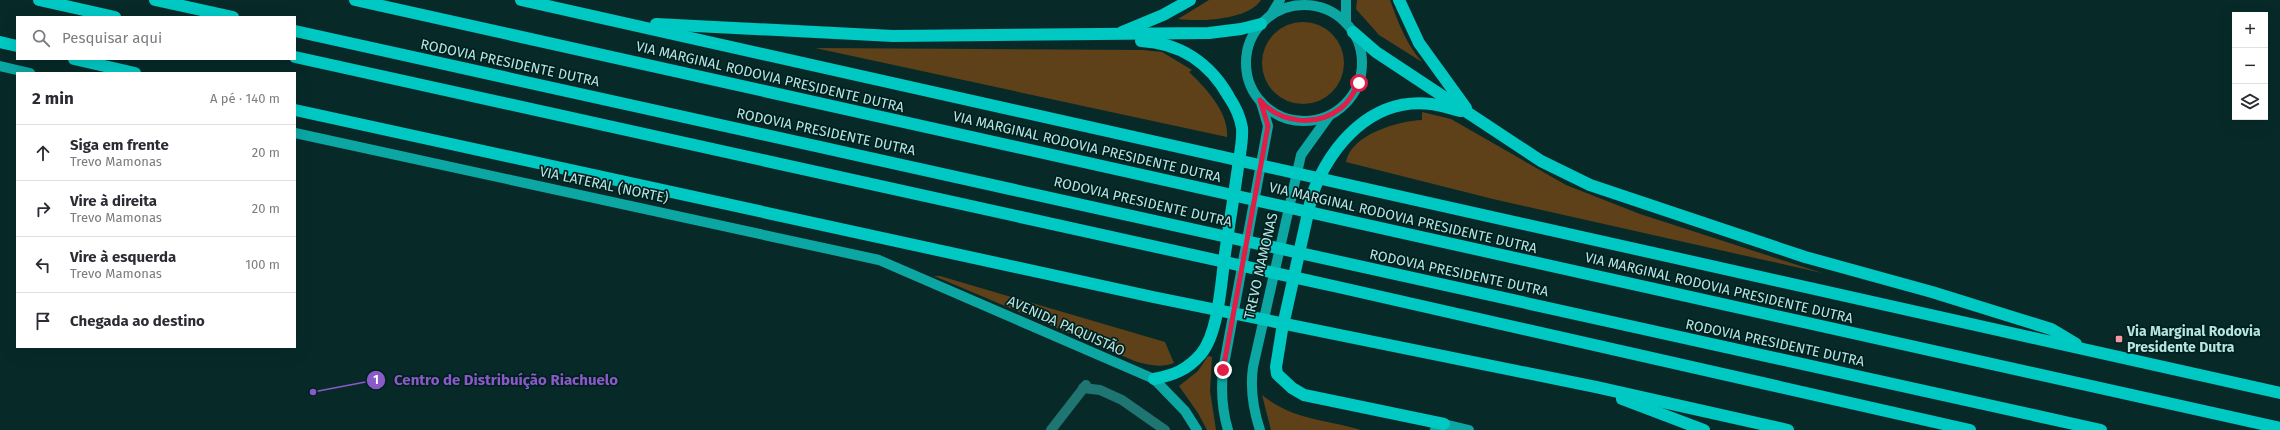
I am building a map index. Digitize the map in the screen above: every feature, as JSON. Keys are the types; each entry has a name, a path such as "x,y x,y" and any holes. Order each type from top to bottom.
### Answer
{"highway":[{"path":"39,0 111,16"},
{"path":"155,0 227,16"},
{"name":"VIA MARGINAL RODOVIA PRESIDENTE DUTRA","path":"355,0 2280,428"},
{"path":"521,0 2280,393"},
{"path":"1115,35 1163,15 1190,0"},
{"path":"1399,0 1419,43 1470,114"},
{"path":"620,22 893,36 1115,35 1218,32 1242,29 1266,20"},
{"path":"1349,27 1376,52 1541,161 1590,185 1805,257 1932,292 2051,329 2084,349"},
{"name":"RODOVIA PRESIDENTE DUTRA","path":"296,31 2101,430"},
{"path":"1115,35 1137,41 1157,42 1177,48 1193,56 1218,79 1237,110 1242,127 1236,183 1214,323 1205,346 1191,363 1174,375 1154,379"},
{"path":"0,42 16,46"},
{"path":"296,57 1338,287 1970,430"},
{"path":"78,60 131,72"},
{"path":"1440,428 1304,395 1292,388 1277,374 1276,367 1282,330 1312,195 1319,174 1336,148 1360,123 1373,115 1405,105 1431,104 1470,114"},
{"path":"296,110 1154,297 1596,387 1788,430"},
{"path":"1596,387 1704,430"}],"main road":[{"name":"TREVO MAMONAS","path":"1228,430 1224,418 1221,390 1223,370 1268,126 1260,100 1249,81 1246,57 1254,34 1280,0"},
{"name":"TREVO MAMONAS","path":"1260,100 1271,110 1284,118 1299,121 1314,120 1329,116 1341,108 1352,97 1359,83 1362,69 1361,54 1349,27 1346,0"},
{"path":"1266,20 1281,10 1304,5 1327,10 1349,27"},
{"path":"0,66 26,72"},
{"name":"TREVO MAMONAS","path":"1260,430 1253,407 1251,384 1253,367 1301,155 1329,116"},
{"name":"VIA LATERAL (NORTE)","path":"296,133 879,260 904,271"},
{"name":"AVENIDA PAQUISTÃO","path":"904,271 1154,379 1185,411 1196,430"},
{"path":"1440,428 1469,430"}],"street":[{"path":"1051,430 1084,386 1100,390 1122,400 1164,430"}],"shaded area":[{"path":"1209,0 1261,0 1255,7 1235,16 1211,20 1178,19"},
{"path":"1357,0 1390,0 1399,25 1411,48 1422,62 1379,35 1356,9"},
{"path":"1303,22 1319,26 1332,34 1340,47 1344,63 1340,79 1332,92 1319,100 1303,104 1287,100 1274,92 1266,79 1262,63 1266,47 1274,34 1287,26"},
{"path":"815,48 1143,50 1162,52 1192,70 1189,72 1209,93 1220,110 1227,128 1227,137"},
{"path":"1422,112 1451,119 1566,185 1640,214 1822,273 1493,199 1346,162 1350,152 1366,137 1389,126 1422,120"},
{"path":"934,276 940,276 1165,342 1174,363 1160,366 1137,362"},
{"path":"1208,356 1212,357 1210,391 1216,430 1207,430 1198,413 1179,386 1198,371"},
{"path":"1262,395 1285,409 1297,414 1361,430 1271,430"}],"place":[{"name":"Via Marginal Rodovia Presidente Dutra","path":"2119,339"},
{"name":"Centro de Distribuíção Riachuelo","path":"313,392"}],"route":[{"path":"1223,370 1268,126 1260,100 1271,110 1284,118 1299,121 1314,120 1329,116 1341,108 1352,97 1359,83"}]}
